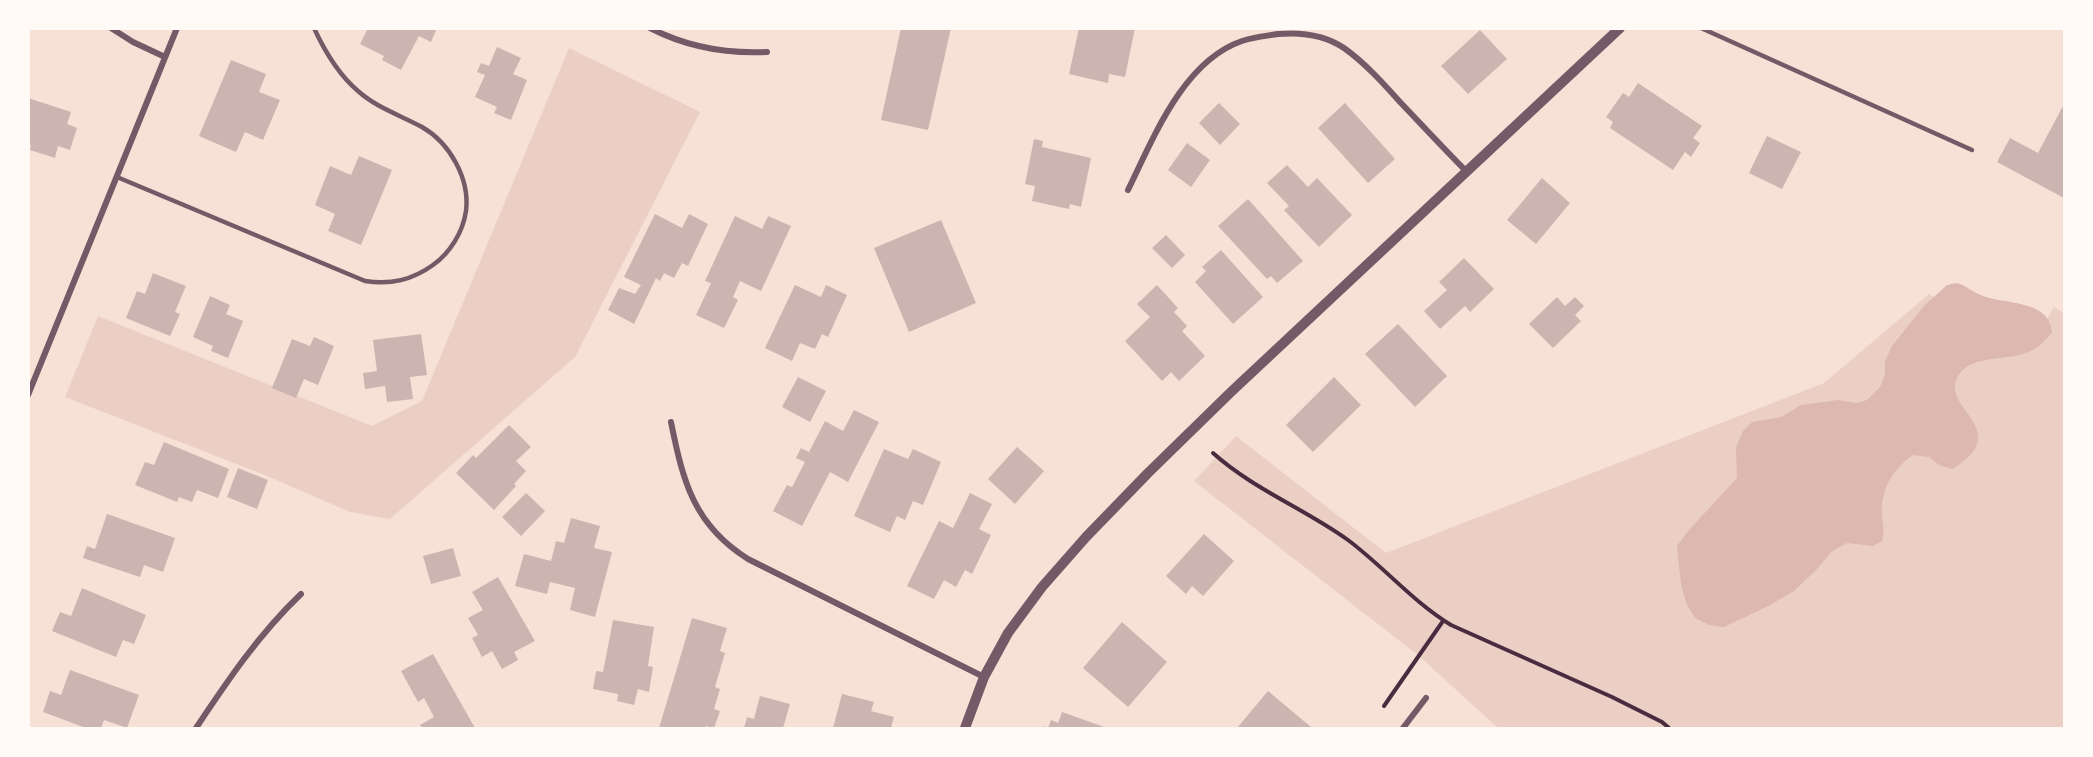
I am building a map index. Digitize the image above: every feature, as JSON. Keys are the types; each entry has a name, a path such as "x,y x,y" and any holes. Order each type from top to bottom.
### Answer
{"street":[{"path":"111,28 133,42 165,57"},
{"path":"28,395 177,28"},
{"path":"650,28 702,48 724,52 767,52"},
{"path":"965,729 984,676 1008,633 1023,611 1063,564 1117,505 1232,391 1620,28"},
{"path":"1128,190 1164,118 1184,88 1208,62 1228,47 1242,41 1309,32 1332,41 1354,56 1467,172"},
{"path":"671,422 685,481 694,502 717,536 732,549 759,565 984,676"},
{"path":"196,729 255,643 301,594"},
{"path":"1403,729 1426,698"}],"lane":[{"path":"117,177 365,280 391,283 420,273 435,264 454,243 465,215 467,202 461,173 454,160 435,137 424,128 377,105 348,82 328,56 314,28"},
{"path":"1701,28 1972,150"}],"path":[{"path":"1213,453 1243,476 1347,539 1443,621 1612,697 1662,722 1669,729"},
{"path":"1384,706 1443,621"}],"shaded area":[{"path":"569,48 700,112 575,357 390,519 350,512 267,476 65,397 98,316 372,426 422,401"},
{"path":"1956,283 1982,296 2036,309 2050,323 2052,333 2031,351 1972,364 1958,376 1955,388 1958,399 1977,431 1978,442 1971,455 1953,469 1939,465 1929,457 1913,455 1893,474 1885,489 1882,507 1884,532 1882,541 1873,546 1847,543 1831,552 1794,591 1724,627 1709,625 1695,618 1687,605 1681,585 1677,546 1737,478 1736,447 1743,431 1752,422 1781,417 1801,405 1838,400 1856,403 1867,400 1880,387 1885,374 1885,361 1892,346 1924,306 1947,285"},
{"path":"1929,294 2029,350 2054,307 2064,313 2064,728 1498,728 1419,656 1194,481 1236,436 1386,553 1824,383"}],"building":[{"path":"368,28 437,28 431,42 419,36 401,70 382,60 384,56 360,44"},
{"path":"901,28 951,28 928,130 881,120"},
{"path":"1079,28 1135,28 1125,77 1109,74 1108,83 1069,74"},
{"path":"1480,30 1507,59 1468,94 1441,66"},
{"path":"497,47 521,58 513,74 527,80 511,120 494,113 497,107 475,97 485,75 477,72 481,63 489,66"},
{"path":"231,60 266,74 259,92 280,100 263,140 245,132 236,152 199,136"},
{"path":"1638,83 1702,126 1693,138 1700,143 1691,157 1685,152 1673,170 1610,128 1613,122 1606,117 1623,93 1629,97"},
{"path":"28,98 71,112 67,124 77,128 70,150 58,146 55,158 30,150"},
{"path":"1219,103 1240,124 1220,145 1199,123"},
{"path":"1345,103 1395,159 1368,183 1318,128"},
{"path":"2064,104 2064,198 1997,162 2010,138 2038,153"},
{"path":"1767,136 1801,152 1782,189 1749,173"},
{"path":"1034,139 1043,141 1042,147 1091,158 1081,207 1070,204 1069,209 1032,201 1035,186 1025,184"},
{"path":"1187,143 1210,160 1191,187 1168,170"},
{"path":"359,156 392,170 361,245 328,231 335,214 315,205 330,166 351,175"},
{"path":"1287,165 1308,187 1317,178 1352,215 1319,247 1284,210 1289,206 1267,183"},
{"path":"1542,178 1570,203 1536,244 1507,220"},
{"path":"1248,199 1303,261 1277,283 1271,276 1267,279 1218,226"},
{"path":"655,214 682,228 689,214 708,224 688,266 682,263 674,278 664,273 660,281 656,278 634,324 608,310 619,288 635,294 641,285 624,277"},
{"path":"735,216 762,229 768,216 791,226 761,291 740,281 733,297 738,300 724,328 696,315 711,283 705,281"},
{"path":"941,220 976,303 909,332 874,248"},
{"path":"1166,235 1185,255 1172,268 1152,248"},
{"path":"1221,250 1263,297 1233,324 1195,282 1206,271 1202,267"},
{"path":"1464,258 1494,289 1470,312 1465,306 1440,329 1424,311 1447,290 1439,282"},
{"path":"153,273 186,286 175,312 180,314 170,336 126,318 137,291 145,294"},
{"path":"795,285 821,297 826,285 847,295 828,337 822,334 815,349 800,343 792,361 765,348"},
{"path":"1157,285 1178,308 1174,312 1187,326 1182,331 1205,356 1179,381 1171,372 1162,381 1125,341 1150,317 1137,304"},
{"path":"210,296 230,305 226,314 243,321 228,358 211,351 213,346 193,337"},
{"path":"1557,297 1565,306 1575,297 1584,306 1575,315 1581,321 1553,348 1529,324"},
{"path":"1398,324 1447,376 1415,407 1365,354"},
{"path":"421,334 427,375 410,377 413,399 387,402 385,386 365,389 363,373 377,371 373,340"},
{"path":"314,337 334,346 318,385 304,379 296,398 272,388 292,339 310,346"},
{"path":"798,377 826,391 810,422 782,407"},
{"path":"1334,377 1361,405 1313,452 1286,425"},
{"path":"854,410 879,422 848,482 830,472 802,526 773,511 787,485 792,487 805,462 796,458 801,448 809,452 825,421 843,431"},
{"path":"509,425 531,447 516,461 526,471 494,510 456,473 473,455 476,458"},
{"path":"164,442 229,469 218,498 197,490 192,502 179,497 177,502 135,485 145,462 154,465"},
{"path":"1017,447 1044,471 1015,504 988,479"},
{"path":"884,449 908,459 913,449 941,462 923,505 913,501 905,520 897,516 890,532 854,516"},
{"path":"238,468 268,480 257,509 227,497"},
{"path":"526,493 545,511 521,536 502,517"},
{"path":"970,493 992,504 979,529 991,535 972,574 965,570 956,587 944,580 934,599 907,586 939,521 953,528"},
{"path":"107,514 175,538 163,572 144,565 140,577 83,558 87,546 95,549"},
{"path":"571,518 600,526 594,548 612,552 595,617 570,610 575,588 550,582 547,594 515,586 524,554 551,561 556,541 564,543"},
{"path":"1204,534 1234,561 1203,596 1192,586 1186,594 1166,576"},
{"path":"453,548 461,576 431,584 423,556"},
{"path":"498,577 535,641 514,652 518,660 502,669 492,651 482,657 472,638 478,635 468,618 483,610 472,592"},
{"path":"82,588 146,615 134,644 123,640 116,657 52,631 60,612 71,616"},
{"path":"692,618 727,628 720,651 725,653 715,687 720,689 714,709 720,711 714,728 706,726 705,728 659,728"},
{"path":"613,620 654,627 648,666 653,667 649,692 638,689 634,705 617,701 618,694 593,689 596,671 603,672"},
{"path":"1122,622 1167,662 1128,707 1083,668"},
{"path":"433,654 475,728 422,728 420,725 434,717 424,698 418,702 401,671"},
{"path":"70,670 139,695 127,728 104,720 101,728 86,728 43,712 50,691 61,695"},
{"path":"1268,691 1311,727 1237,728"},
{"path":"842,694 874,702 871,711 894,717 891,728 833,728"},
{"path":"760,696 790,704 783,728 744,728 747,717 754,719"},
{"path":"1062,712 1107,728 1048,728 1051,720 1058,723"}]}
